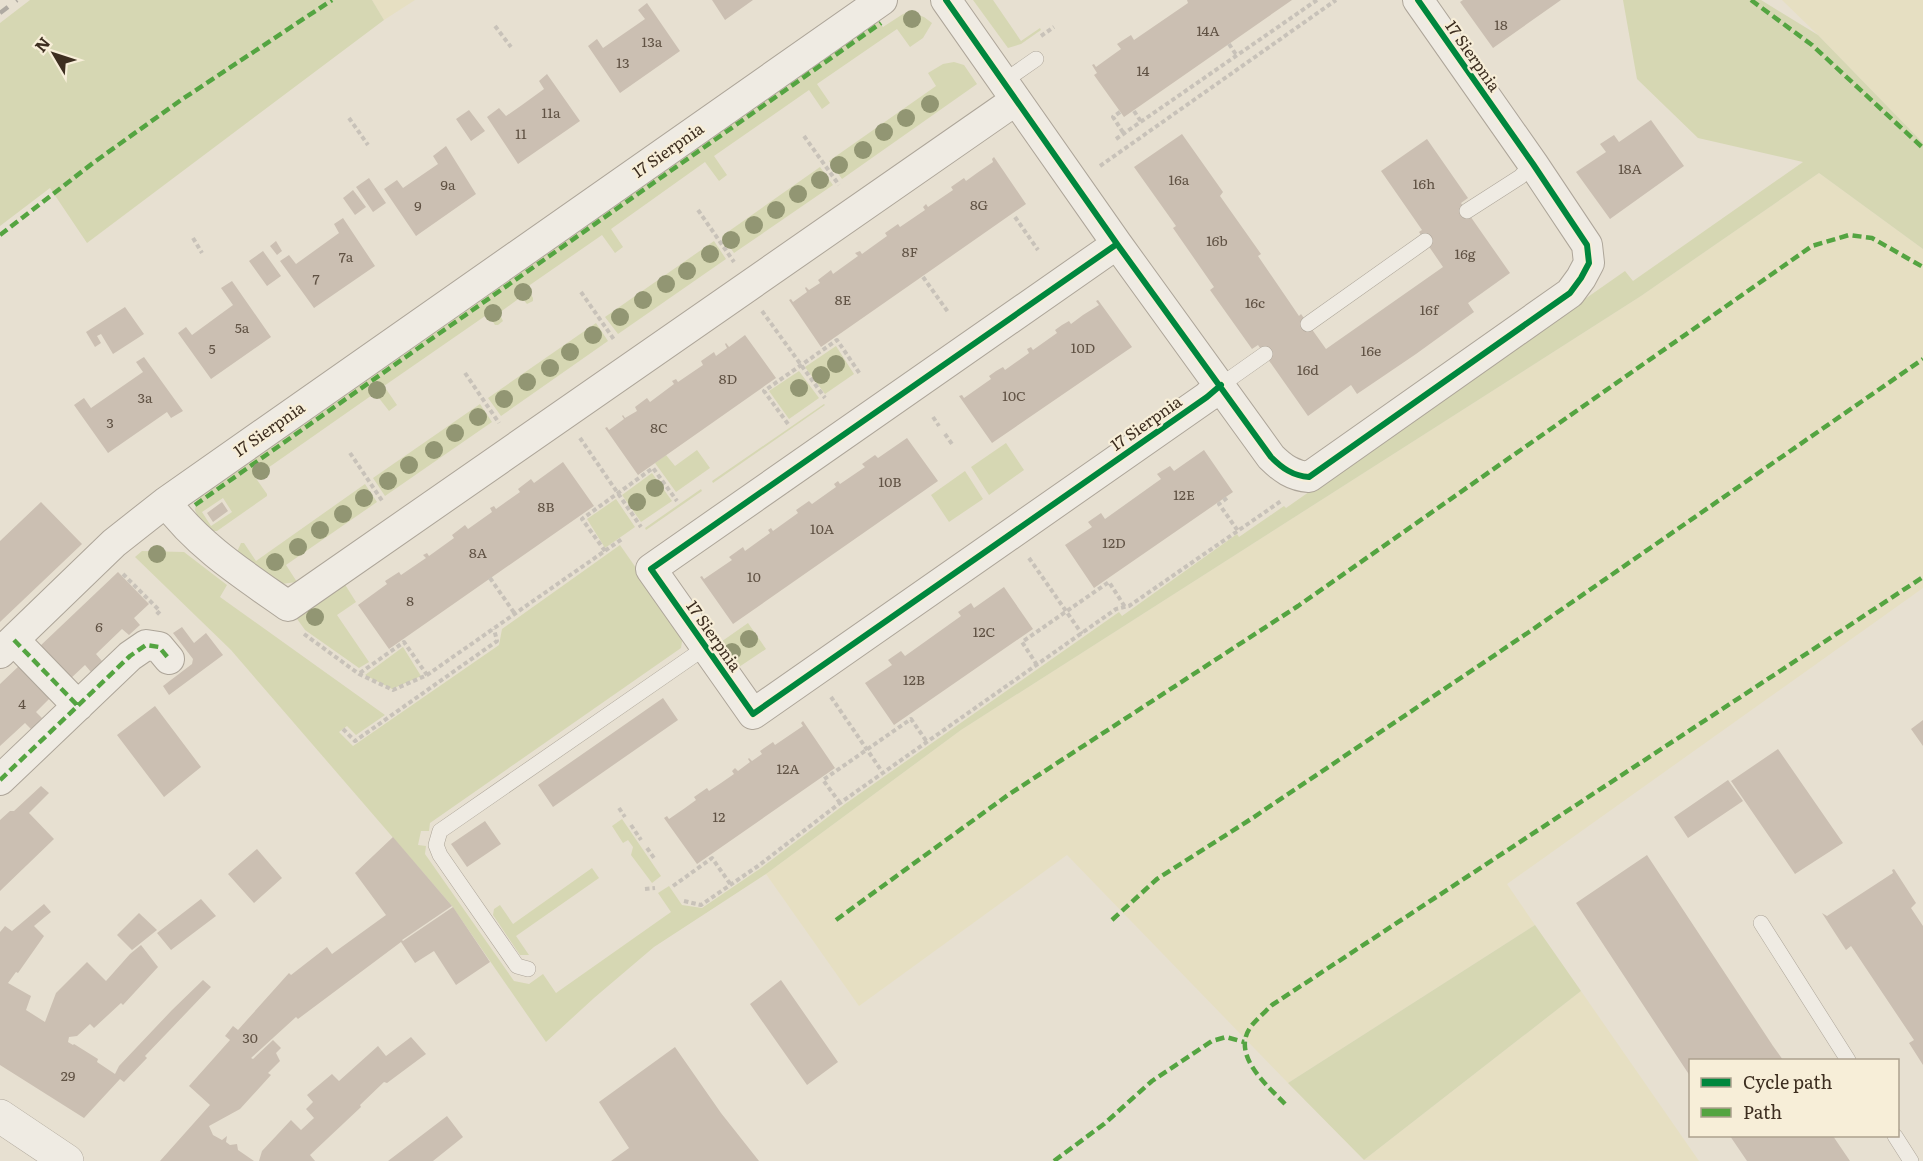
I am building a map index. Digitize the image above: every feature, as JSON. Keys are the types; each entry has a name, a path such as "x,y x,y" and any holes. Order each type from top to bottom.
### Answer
{"street":[{"name":"17 Sierpnia","path":"7,646 114,543 166,501 882,0"},
{"name":"17 Sierpnia","path":"946,0 1117,244 1271,457 1299,477 1309,477 1570,293 1589,263 1587,245 1418,0"},
{"path":"166,501 176,517 217,554 288,606 1009,91"},
{"name":"17 Sierpnia","path":"1117,244 651,569 753,714 1208,397 1221,385"},
{"path":"0,780 129,656 146,645 159,647 169,659"},
{"path":"7,646 78,706"},
{"path":"0,1116 68,1161"}],"lane":[{"path":"1009,91 1036,59"},
{"path":"1467,211 1520,177 1533,164"},
{"path":"1308,324 1425,241"},
{"path":"1221,385 1265,354"},
{"path":"528,969 517,966 440,855 436,845 440,831 706,647"},
{"path":"1761,923 1847,1059"},
{"path":"1896,1137 1911,1161"}],"path":[{"path":"1116,139 1317,0"},
{"path":"1099,166 1336,0"},
{"path":"495,26 511,47"},
{"path":"1041,36 1054,27"},
{"path":"1229,44 1237,56"},
{"path":"1134,111 1142,123"},
{"path":"1120,112 1113,117 1124,134"},
{"path":"349,118 368,145"},
{"path":"804,136 844,191"},
{"path":"698,210 737,266"},
{"path":"1015,217 1038,250"},
{"path":"193,238 202,254"},
{"path":"923,277 948,312"},
{"path":"581,292 620,347"},
{"path":"769,320 825,398"},
{"path":"788,424 764,391 837,340 860,374"},
{"path":"465,373 503,429"},
{"path":"933,417 939,426"},
{"path":"945,434 952,444"},
{"path":"584,444 641,526"},
{"path":"350,453 380,497"},
{"path":"605,551 582,519 653,468 677,501"},
{"path":"1227,498 1220,504 1238,531"},
{"path":"684,901 701,905 731,885 840,803 1037,664 1116,609 1125,607 1281,501"},
{"path":"304,634 359,674 393,690 427,675 622,539"},
{"path":"1035,566 1082,634"},
{"path":"490,578 515,614"},
{"path":"1037,664 1022,642 1108,582 1125,607"},
{"path":"343,729 355,741 497,641 494,629"},
{"path":"359,674 404,642 427,675"},
{"path":"835,704 883,773"},
{"path":"840,803 823,780 911,719 927,742"},
{"path":"619,808 625,817"},
{"path":"631,825 641,840"},
{"path":"647,848 654,858"},
{"path":"673,886 712,858 731,885"},
{"path":"645,889 655,888"}],"shaded area":[{"path":"372,0 415,0 384,20"},
{"path":"1782,0 1923,0 1923,143 1818,35"},
{"path":"1819,173 1923,249 1923,588 1507,884 1535,925 1288,1083 1067,855 859,1006 766,874 961,730 1641,296"},
{"path":"1581,991 1699,1161 1364,1160"}],"green space":[{"path":"30,0 372,0 384,20 87,243 50,188 0,226 0,23"},
{"path":"973,0 993,0 1021,41 1040,28 1041,30 1021,44 1008,48"},
{"path":"1623,0 1761,0 1818,35 1923,143 1923,249 1819,173 1641,296 961,730 766,874 654,947 546,1042 452,906 231,650 135,557 142,551 184,552 227,585 220,597 385,715 356,735 347,726 339,732 353,746 499,645 502,629 620,545 683,635 681,648 430,823 429,831 421,831 418,845 426,846 425,854 514,981 529,984 543,974 556,993 671,912 658,893 669,886 682,905 702,908 761,868 845,804 1119,612 1122,616 1237,534 1239,537 1284,506 1286,508 1625,271 1633,281 1803,162 1698,138 1637,79"},
{"path":"910,12 932,23 923,38 910,47 897,29 817,84 830,103 822,109 809,90 714,156 727,175 719,181 705,162 611,229 623,247 615,253 602,235 527,287 533,301 527,304 521,297 499,313 503,321 498,325 495,325 488,314 384,386 397,405 389,411 375,393 255,477 267,496 217,531 209,530 201,521 195,510 197,497 878,20 883,27","holes":["223,498 232,512 211,526 202,512"]},
{"path":"954,62 964,65 977,84 842,179 829,161 936,86 928,73 943,64"},
{"path":"820,167 833,185 734,253 722,236"},
{"path":"714,241 726,259 618,334 605,317"},
{"path":"596,323 608,341 501,416 488,398"},
{"path":"836,346 854,374 825,394 805,367"},
{"path":"799,371 819,398 789,419 769,391"},
{"path":"480,404 492,422 385,496 373,478"},
{"path":"825,405 713,483 712,481"},
{"path":"1006,443 1024,470 989,495 971,467"},
{"path":"697,450 710,468 676,492 655,463 666,455 675,466"},
{"path":"965,471 983,499 949,522 931,495"},
{"path":"652,473 672,501 641,522 622,495"},
{"path":"365,484 377,502 286,565 297,582 281,584 237,552 241,543 244,543 256,561"},
{"path":"701,489 702,491 646,530 645,528"},
{"path":"616,499 635,527 605,548 587,519"},
{"path":"344,583 356,602 337,615 369,662 359,668 305,630 295,616"},
{"path":"748,623 766,649 736,669 718,644"},
{"path":"403,647 421,676 392,689 365,675"},
{"path":"622,819 661,876 652,883 631,855 633,847 628,840 623,843 612,826"},
{"path":"592,868 599,878 516,936 529,955 520,955 493,915 494,909 500,905 513,924"},
{"path":"1535,925 1581,991 1364,1160 1288,1083"}],"building":[{"path":"712,0 753,0 725,20"},
{"path":"1187,0 1292,0 1124,117 1094,75 1097,73 1092,65 1096,67 1121,49 1117,44 1131,35 1134,40 1188,3"},
{"path":"1463,0 1561,0 1493,48 1460,2"},
{"path":"647,3 680,51 620,93 588,46 597,39 603,48 645,19 638,10"},
{"path":"547,74 580,121 518,164 487,117 499,108 506,116 522,105 544,89 539,81"},
{"path":"469,110 485,131 471,141 456,119"},
{"path":"1651,120 1684,166 1610,219 1576,172 1606,152 1600,144 1614,135 1619,142"},
{"path":"1182,134 1223,192 1220,196 1261,254 1258,256 1299,316 1301,314 1326,349 1443,267 1419,232 1422,230 1381,171 1427,139 1468,198 1461,203 1510,273 1468,303 1474,312 1416,354 1357,394 1351,385 1308,416 1258,345 1252,349 1210,290 1214,287 1173,228 1176,226 1134,167"},
{"path":"446,146 476,194 416,236 384,189 397,180 403,188 438,164 433,156"},
{"path":"994,157 1026,204 821,347 789,300 793,302 807,292 806,287 809,290 820,283 818,280 831,270 833,274 858,256 855,253 860,251 862,254 887,236 885,233 898,224 900,227 925,210 923,207 926,204 928,207 953,190 951,187 964,178 966,181 993,162"},
{"path":"369,178 386,203 373,212 356,187"},
{"path":"353,190 366,207 355,215 343,198"},
{"path":"343,218 375,266 314,308 280,261 289,255 296,264 339,233 334,224"},
{"path":"276,241 282,251 277,255 270,246"},
{"path":"263,251 281,276 267,286 249,261"},
{"path":"232,281 271,337 211,379 178,333 186,327 192,335 233,305 221,288"},
{"path":"1098,300 1132,347 992,443 959,396 962,395 964,398 991,379 989,376 996,371 1003,367 1005,370 1029,353 1027,349 1031,347 1033,350 1057,333 1055,330 1062,325 1069,321 1071,324 1099,305 1096,301"},
{"path":"125,307 144,334 113,354 101,334 97,336 101,343 95,347 86,332"},
{"path":"745,335 776,378 638,475 605,428 609,430 624,419 623,415 625,418 637,411 635,407 647,398 650,402 674,384 672,381 676,379 678,382 703,365 701,361 714,352 716,356 727,348 726,343 729,347"},
{"path":"144,357 183,411 171,418 167,412 108,453 74,405 84,398 91,408 143,372 136,362"},
{"path":"907,438 938,481 733,624 700,577 704,579 732,560 729,557 743,547 745,551 770,533 768,530 771,528 773,531 798,513 796,510 809,501 812,504 836,487 834,484 838,481 840,484 865,467 862,464 875,455 878,458"},
{"path":"1204,450 1233,492 1094,588 1065,545 1092,527 1088,522 1101,513 1105,519 1161,479 1157,474 1170,466 1174,471"},
{"path":"563,462 594,506 389,649 358,605 387,584 385,581 399,572 401,575 426,558 423,555 427,553 429,556 454,538 452,535 465,525 468,529 492,512 490,508 494,506 496,509 520,492 518,489 531,479 534,483"},
{"path":"41,502 82,544 0,622 0,541"},
{"path":"222,502 228,511 213,522 207,513"},
{"path":"118,572 149,604 134,618 140,625 129,635 122,629 96,654 102,661 91,672 85,665 70,679 39,647"},
{"path":"1004,587 1033,629 894,725 865,683 892,665 888,660 901,651 905,656 961,616 958,612 971,603 974,608"},
{"path":"182,627 194,643 206,633 223,655 169,695 163,686 192,664 193,659 173,633"},
{"path":"20,665 51,697 36,712 42,718 31,729 25,723 0,746 0,684"},
{"path":"663,698 678,720 553,807 538,785"},
{"path":"155,706 201,767 164,797 117,735"},
{"path":"1923,720 1923,746 1911,729"},
{"path":"803,721 835,768 697,864 664,818 667,816 669,819 696,800 694,797 707,788 709,791 734,774 732,771 735,768 738,771 750,762 749,758 752,761 762,754 760,751 773,742 775,745 803,726 801,723"},
{"path":"1778,749 1843,843 1795,874 1731,781"},
{"path":"1728,780 1743,801 1688,838 1674,817"},
{"path":"41,786 49,793 29,813 54,839 0,891 0,820 10,811 14,811"},
{"path":"485,821 501,844 467,867 451,844"},
{"path":"393,837 452,906 402,940 453,907 490,962 456,985 434,951 415,963 401,942 298,1019 296,1017 251,1058 253,1059 273,1040 281,1048 276,1053 280,1061 268,1073 271,1075 240,1109 209,1126 213,1135 222,1140 227,1136 226,1142 230,1145 237,1144 238,1150 254,1161 160,1161 210,1105 189,1086 230,1040 225,1036 233,1026 238,1030 289,973 291,975 327,947 332,954 386,915 355,873"},
{"path":"257,849 282,878 254,903 228,874"},
{"path":"1647,855 1782,1059 1689,1059 1689,1074 1576,903"},
{"path":"1894,869 1916,903 1911,908 1923,926 1923,1065 1909,1043 1914,1040 1851,946 1846,950 1822,913 1827,916 1893,873"},
{"path":"201,899 216,916 171,950 157,933"},
{"path":"44,904 51,912 34,926 44,936 18,973 16,972 8,983 31,996 26,1010 45,1022 56,993 87,962 106,981 141,945 158,967 123,1005 121,1003 94,1028 90,1024 77,1036 69,1037 68,1042 98,1059 97,1062 115,1074 119,1066 203,980 211,987 145,1056 147,1058 124,1082 120,1079 84,1118 0,1065 0,932 5,926 12,931"},
{"path":"139,913 157,930 132,950 117,935"},
{"path":"781,980 838,1062 807,1085 750,1004"},
{"path":"411,1037 426,1054 387,1083 384,1082 360,1105 361,1107 310,1155 315,1161 259,1161 262,1151 291,1120 301,1130 314,1118 306,1109 313,1102 307,1095 332,1074 339,1081 378,1046 386,1056"},
{"path":"675,1047 721,1113 759,1161 611,1161 629,1148 599,1102"},
{"path":"447,1116 463,1137 433,1161 388,1161"},
{"path":"1731,1137 1834,1137 1850,1161 1747,1161"}],"railway":[{"path":"0,13 17,0"}],"marked path":[{"path":"0,235 93,163 181,100 332,0"},
{"path":"1751,0 1812,45 1923,148"},
{"path":"195,505 881,23"},
{"path":"836,920 1008,795 1298,606 1812,246 1849,235 1872,238 1923,267"},
{"path":"1112,920 1157,879 1251,819 1529,632 1923,359"},
{"path":"1285,1104 1253,1068 1245,1047 1246,1036 1252,1025 1272,1005 1923,577"},
{"path":"14,640 78,706"},
{"path":"0,780 130,656 146,645 159,647 169,659"},
{"path":"1054,1161 1104,1124 1152,1081 1212,1041 1226,1037 1244,1042"}],"cycle path":[{"path":"946,0 1117,244 1271,457 1288,471 1309,477 1570,293 1589,263 1587,245 1418,0"},
{"path":"1117,244 651,569 753,714 1221,385"}]}
